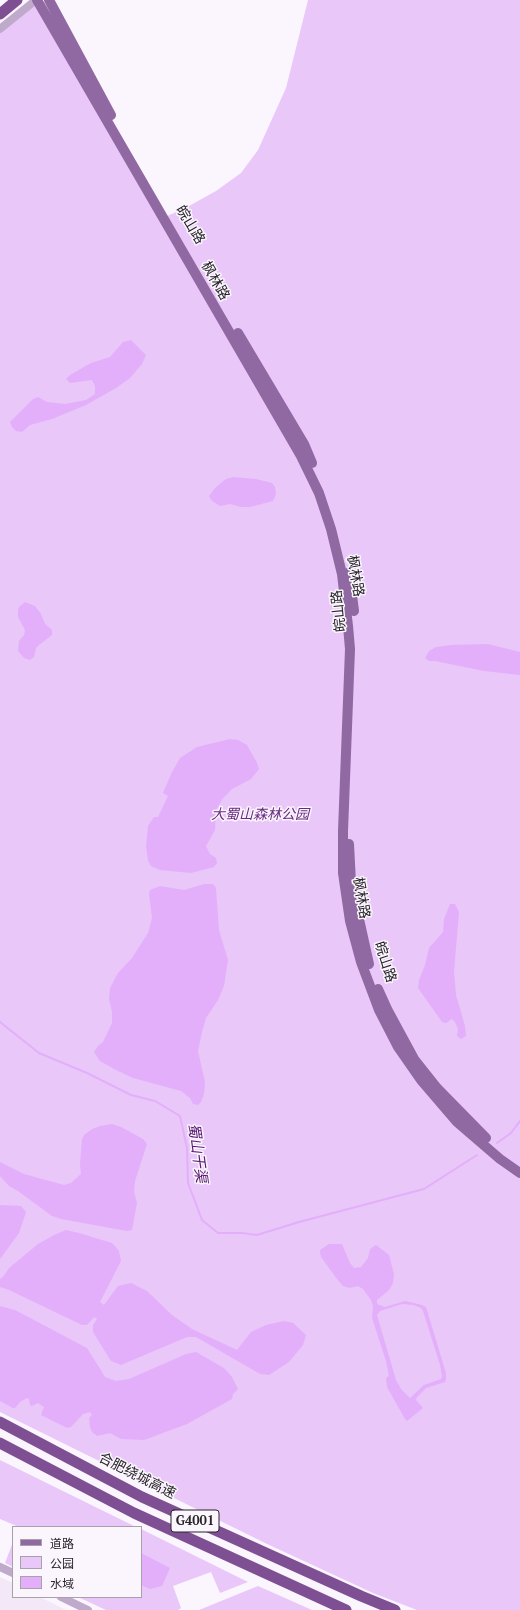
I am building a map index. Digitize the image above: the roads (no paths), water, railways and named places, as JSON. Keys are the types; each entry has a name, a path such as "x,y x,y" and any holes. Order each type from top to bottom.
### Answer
{"highway":[{"path":"0,14 17,0"},
{"name":"合肥绕城高速","path":"0,1422 142,1497 395,1610"},
{"name":"G4001","path":"0,1443 134,1513 346,1610"}],"main road":[{"name":"枫林路","path":"37,0 301,456 319,493 331,529 342,574 348,626 350,649 343,873 350,921 361,962 379,1010 395,1041 421,1080 457,1122 520,1173"},
{"name":"皖山路","path":"48,0 140,170 304,444 324,490 335,519 351,588 356,635 355,699 349,816 350,870 357,914 367,959 388,1011 414,1059 437,1088 479,1132 508,1158 520,1166"}],"street":[{"path":"0,29 37,0"},
{"path":"0,1567 12,1573"},
{"path":"63,1598 88,1610"}],"water":[{"path":"131,340 146,355 142,364 130,378 116,388 86,405 52,419 30,425 22,432 16,431 12,427 10,422 33,399 38,397 47,402 65,404 86,400 95,394 95,386 92,380 70,383 66,379 70,375 91,363 110,357 123,342"},
{"path":"233,477 256,479 272,483 275,487 276,494 273,501 250,507 241,507 230,504 220,506 212,501 209,496 216,487 226,479"},
{"path":"25,602 35,606 41,614 45,624 52,630 52,635 36,648 34,657 30,660 24,658 18,651 19,641 24,635 25,630 18,617 18,610 19,607"},
{"path":"488,644 520,652 520,675 484,671 429,661 425,658 429,651 436,647"},
{"path":"230,739 238,740 247,745 259,769 251,779 232,789 223,798 216,810 215,830 206,846 210,854 216,858 217,863 214,867 191,873 160,870 151,866 148,861 146,846 148,826 154,817 158,817 168,796 163,793 180,758 197,747"},
{"path":"204,884 213,884 216,888 219,930 228,960 224,986 218,1000 206,1018 198,1051 205,1082 204,1094 198,1105 193,1104 190,1098 181,1091 133,1078 116,1070 100,1061 94,1052 103,1042 112,1023 112,1012 109,999 110,988 118,973 132,958 148,933 152,918 149,894 150,890 160,886 184,890"},
{"path":"450,904 455,904 459,912 454,972 456,995 465,1026 466,1036 461,1039 457,1036 458,1029 455,1022 452,1019 446,1023 442,1022 418,988 429,948 443,932 444,919"},
{"path":"112,1124 121,1127 143,1139 147,1144 135,1181 134,1192 137,1203 132,1230 127,1231 52,1216 9,1186 0,1176 0,1162 24,1174 64,1185 71,1183 81,1174 80,1164 82,1139 84,1135 92,1129"},
{"path":"0,1205 21,1206 26,1212 19,1233 0,1259"},
{"path":"66,1230 112,1243 119,1251 121,1261 100,1302 104,1305 118,1286 131,1283 147,1291 172,1315 192,1329 237,1350 251,1332 266,1325 284,1321 293,1323 306,1335 303,1345 289,1362 269,1375 260,1374 196,1337 187,1337 121,1365 111,1361 93,1332 93,1325 97,1319 94,1317 87,1325 82,1325 0,1287 0,1279 9,1268 38,1244"},
{"path":"329,1244 342,1244 350,1263 354,1268 361,1267 368,1258 370,1249 376,1245 389,1255 394,1274 393,1283 389,1290 377,1300 377,1304 385,1307 405,1301 426,1307 446,1373 446,1379 445,1382 426,1388 417,1397 416,1400 423,1408 407,1421 387,1387 386,1378 389,1376 386,1361 372,1318 373,1306 371,1300 363,1289 358,1286 349,1288 343,1286 321,1257 320,1250","holes":["402,1304 414,1305 421,1308 423,1311 440,1365 442,1377 441,1379 424,1385 410,1398 401,1389 396,1380 377,1315 380,1311"]},
{"path":"0,1306 15,1310 87,1348 105,1377 116,1381 129,1379 186,1354 196,1352 224,1368 232,1377 238,1389 233,1394 232,1399 187,1424 144,1440 121,1439 110,1433 97,1436 92,1432 90,1427 89,1418 92,1415 90,1412 83,1414 71,1427 67,1428 41,1415 44,1407 38,1403 32,1406 30,1405 29,1399 27,1398 20,1402 15,1408 0,1401"},
{"path":"142,1554 170,1568 162,1586 150,1589 142,1585"}],"waterway":[{"name":"蜀山干渠","path":"0,1022 39,1053 87,1073 131,1095 155,1101 180,1116 187,1148 188,1183 202,1220 218,1233 242,1233 257,1235 299,1222 424,1189 477,1155"},
{"name":"蜀山干渠","path":"497,1143 511,1133 520,1121"}],"park label":[{"name":"大蜀山森林公园","path":"260,815"}]}
